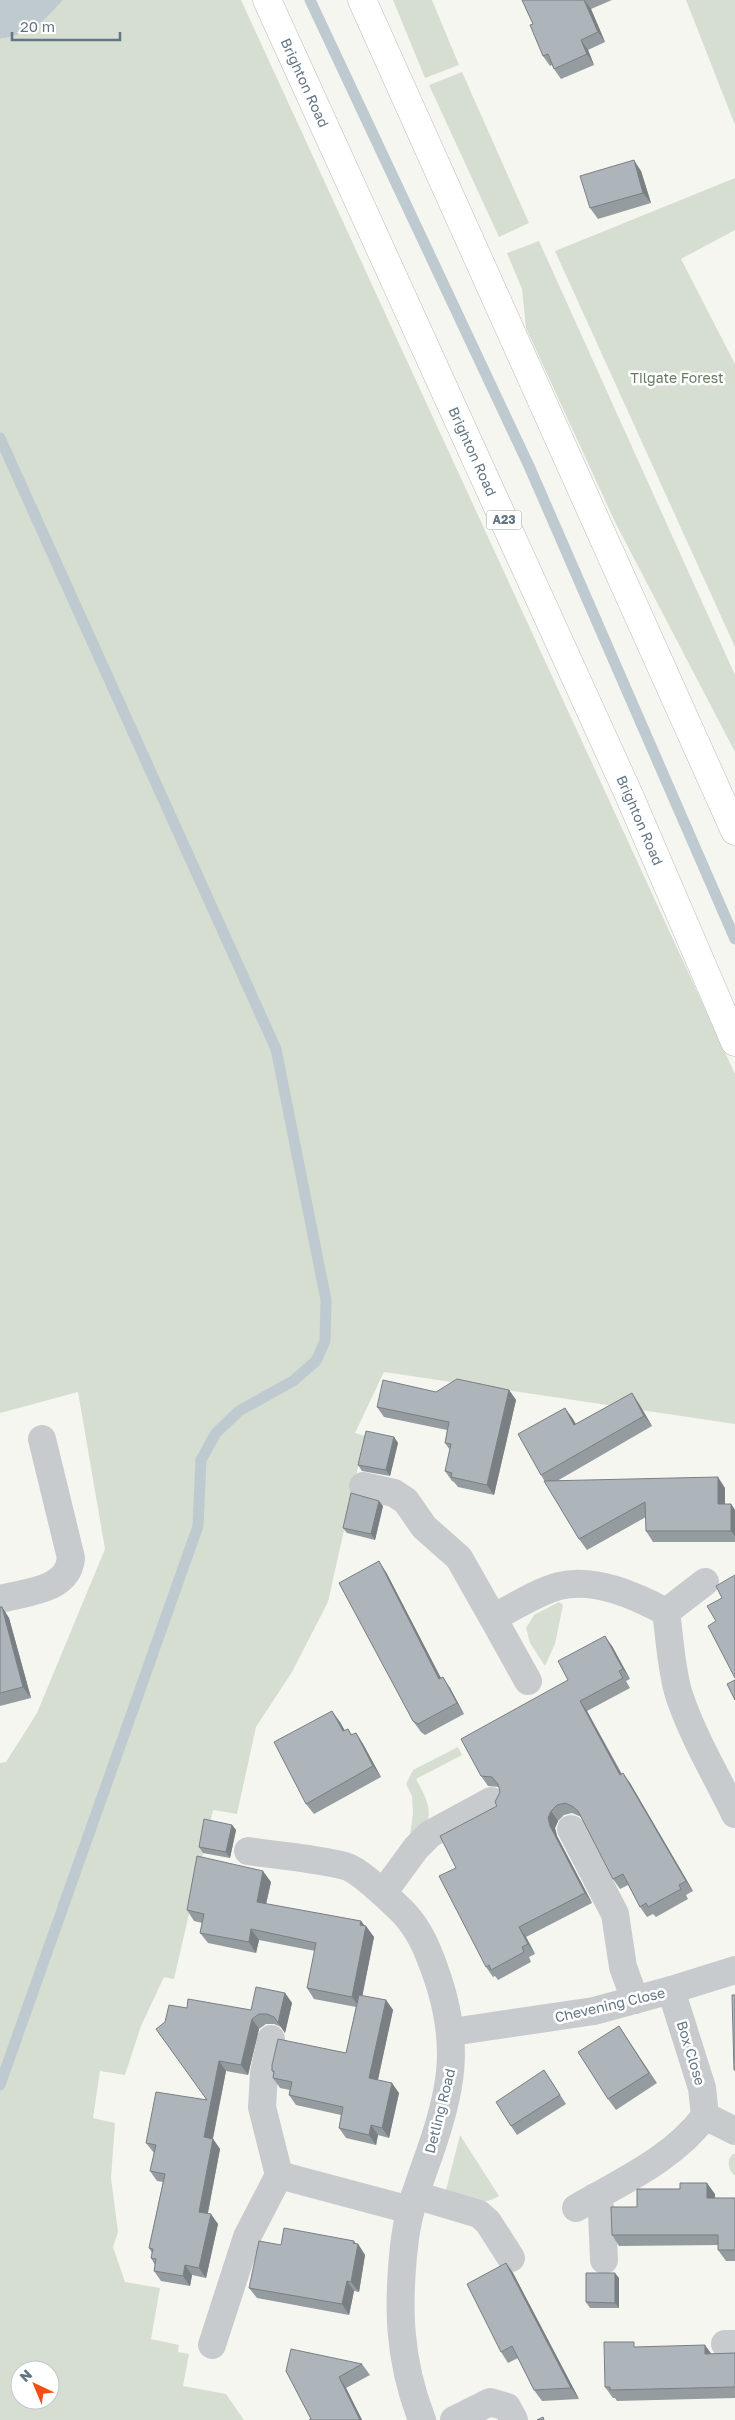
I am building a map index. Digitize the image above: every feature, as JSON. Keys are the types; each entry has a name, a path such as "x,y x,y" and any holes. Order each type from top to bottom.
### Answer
{"main road":[{"name":"Brighton Road","path":"267,0 629,795 735,1042"},
{"path":"362,0 729,808 735,831"}],"street":[{"path":"0,1599 56,1584 70,1568 71,1558 42,1439"},
{"path":"363,1486 394,1493 406,1501 424,1527 459,1558 528,1681"},
{"path":"666,1612 705,1582"},
{"path":"493,1618 559,1586 578,1584 601,1587 641,1598 666,1612"},
{"path":"666,1612 673,1670 679,1695 690,1724 735,1814"},
{"path":"383,1893 416,1848 430,1834 492,1801"},
{"path":"571,1830 615,1914 623,1967 635,2000"},
{"name":"Detling Road","path":"248,1851 347,1866 383,1893 410,1920 425,1942 445,2002 452,2032 453,2063 446,2098 412,2203 401,2286 400,2324 408,2378 422,2420"},
{"name":"Chevening Close","path":"452,2032 548,2020 594,2011 672,1990 735,1970"},
{"name":"Box Close","path":"672,1990 702,2088 705,2116"},
{"path":"212,2345 247,2236 279,2175 262,2108 264,2073 271,2039"},
{"path":"604,2260 602,2212 585,2203 668,2154 688,2136 705,2116 735,2131"},
{"path":"279,2175 412,2203 479,2214 488,2222 512,2258"},
{"path":"454,2420 490,2402 507,2407 514,2420"}],"green space":[{"path":"63,0 241,0 735,1074 735,1424 384,1372 355,1433 365,1436 328,1602 292,1672 256,1727 237,1814 213,1810 174,1979 164,1977 141,2026 125,2075 100,2071 93,2118 115,2123 111,2178 118,2232 113,2247 125,2282 160,2288 151,2339 179,2345 178,2352 189,2354 183,2386 226,2394 244,2420 0,2420 0,1763 6,1762 37,1713 105,1549 78,1392 0,1413 0,39 28,31 42,21"},
{"path":"393,0 432,0 459,65 425,78"},
{"path":"686,0 735,0 735,125"},
{"path":"462,72 529,223 499,237 429,85"},
{"name":"Tilgate Forest","path":"735,178 735,230 681,259 735,364 735,647 555,251"},
{"path":"539,241 735,675 735,752 615,522 526,328 522,289 507,253"},
{"path":"559,1602 563,1605 555,1644 545,1666 530,1643 526,1628 534,1615"},
{"path":"458,1747 462,1755 416,1779 427,1801 429,1815 419,1837 410,1835 413,1814 412,1796 406,1784 413,1770"},
{"path":"460,2135 499,2196 492,2200 472,2201 446,2190"},
{"path":"735,2154 735,2176 729,2165 729,2159"}],"shaded area":[{"path":"0,0 63,0 49,15 28,31 0,39"}],"building":[{"path":"522,0 584,0 598,32 581,40 587,54 554,69 548,54 543,56 530,25 533,24"},
{"path":"634,160 643,193 590,208 580,176"},
{"path":"457,1379 509,1390 487,1485 451,1477 452,1473 445,1471 451,1444 445,1443 449,1422 377,1407 383,1380 436,1392"},
{"path":"632,1393 644,1416 541,1475 518,1434 565,1408 574,1425"},
{"path":"366,1431 394,1437 386,1470 358,1465"},
{"path":"718,1477 718,1504 731,1504 731,1531 646,1531 645,1502 579,1539 544,1481"},
{"path":"351,1493 379,1501 371,1534 343,1528"},
{"path":"379,1561 439,1679 443,1677 457,1703 418,1724 413,1721 339,1583"},
{"path":"735,1575 735,1678 708,1626 716,1621 707,1606 722,1598 716,1586"},
{"path":"0,1607 2,1607 23,1687 0,1693"},
{"path":"605,1636 623,1669 619,1671 623,1678 580,1701 620,1775 623,1773 686,1881 679,1885 681,1889 648,1907 646,1903 640,1907 623,1874 613,1879 578,1811 565,1803 557,1805 551,1811 548,1818 550,1826 585,1893 519,1927 528,1944 522,1947 524,1952 491,1970 489,1965 486,1967 439,1876 456,1868 440,1836 497,1806 495,1802 500,1792 498,1784 492,1777 481,1776 461,1739 568,1680 558,1661"},
{"path":"735,1680 735,1700 727,1684"},
{"path":"332,1711 343,1731 348,1729 351,1735 356,1733 373,1766 306,1804 274,1742"},
{"path":"204,1819 232,1825 226,1852 199,1847"},
{"path":"197,1856 263,1871 257,1902 361,1921 360,1925 366,1926 352,1997 307,1988 316,1943 251,1929 249,1942 200,1933 204,1914 187,1910"},
{"path":"256,1987 285,1993 278,2023 274,2017 267,2014 259,2014 252,2019 241,2065 219,2061 204,2137 213,2139 199,2212 211,2214 199,2268 185,2265 183,2276 154,2271 156,2259 151,2258 153,2249 149,2248 165,2174 150,2171 156,2145 146,2143 156,2092 207,2100 156,2029 165,2022 169,2005 187,2008 188,1999 251,2010"},
{"path":"359,1995 386,2000 369,2078 392,2083 382,2128 371,2125 369,2135 339,2128 343,2107 289,2095 292,2082 273,2078 274,2071 272,2071 278,2039 346,2053"},
{"path":"732,1995 735,1995 735,2070 734,2070"},
{"path":"619,2026 649,2073 608,2099 578,2052"},
{"path":"544,2070 560,2095 511,2126 496,2102"},
{"path":"680,2183 707,2183 707,2198 735,2198 735,2250 718,2250 718,2235 612,2235 611,2207 637,2207 637,2189 680,2189"},
{"path":"284,2228 354,2241 353,2243 358,2244 351,2282 347,2281 342,2304 249,2288 259,2241 281,2245"},
{"path":"506,2263 571,2388 534,2390 512,2346 501,2352 467,2284"},
{"path":"586,2273 615,2273 615,2303 586,2302"},
{"path":"604,2342 634,2342 634,2347 705,2345 705,2354 735,2353 735,2387 610,2390 610,2387 605,2387"},
{"path":"291,2349 362,2364 339,2377 360,2420 309,2420 311,2419 286,2371"}],"waterway":[{"path":"310,0 529,466 735,939"},
{"path":"0,438 276,1049 326,1300 325,1341 316,1361 293,1381 239,1411 216,1433 201,1460 198,1526 0,2085"}]}
